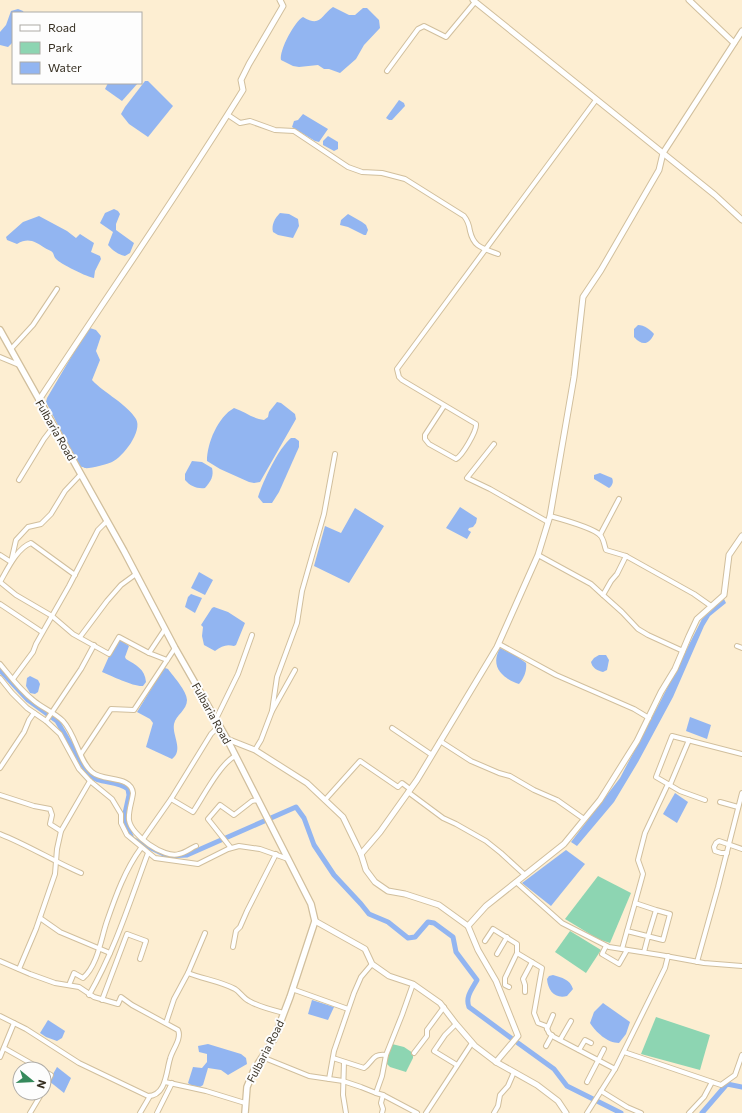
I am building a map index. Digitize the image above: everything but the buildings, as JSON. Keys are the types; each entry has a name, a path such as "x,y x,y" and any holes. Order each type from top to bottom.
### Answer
{"main road":[{"name":"Fulbaria Road","path":"0,330 107,520 175,648 227,739 311,904 315,921 274,1039 254,1070 247,1087 245,1113"}],"street":[{"path":"39,400 102,303 170,204 243,90 241,80 283,6 280,0"},
{"path":"689,0 734,43"},
{"path":"387,71 418,29 424,26 446,38 474,1 715,195 742,220"},
{"path":"361,854 380,832 409,791 498,644 538,555 550,516 574,377 583,297 601,270 659,170 663,153 742,31"},
{"path":"444,406 425,435 425,439 429,444 456,459 460,457 476,430 476,424 402,380 399,377 397,369 596,100"},
{"path":"228,114 240,123 250,121 275,130 294,131 348,167 362,172 382,173 405,178 464,216 468,221 472,240 485,249 498,254"},
{"path":"11,349 33,325 57,289"},
{"path":"0,357 20,365"},
{"path":"19,480 44,439 54,426"},
{"path":"494,444 467,478 490,489 548,522"},
{"path":"272,711 277,677 297,623 302,591 324,514 335,454"},
{"path":"11,562 16,540 28,527 41,524 51,514 65,490 81,474"},
{"path":"600,535 619,499"},
{"path":"550,516 580,525 600,535 604,541 606,550 626,556 694,594 712,606"},
{"path":"13,679 33,652 42,632 75,575 98,530 107,520"},
{"path":"468,926 486,906 564,844 600,800 633,748 661,692 675,669 698,619 724,595 729,555 742,536"},
{"path":"75,575 31,543 27,545 11,562 0,582 16,595 52,616 73,634 109,654 119,637 149,653 168,660"},
{"path":"0,555 11,562"},
{"path":"538,555 591,584 622,612 638,629 648,636 683,651"},
{"path":"603,595 617,574 626,556"},
{"path":"80,637 106,601 121,585 136,574"},
{"path":"0,604 42,632"},
{"path":"149,653 166,629"},
{"path":"216,719 238,674 252,635"},
{"path":"498,644 556,675 634,709 649,718"},
{"path":"46,721 81,669 94,646"},
{"path":"81,754 111,709 134,710 175,648"},
{"path":"0,664 33,700 52,712 64,722 75,739 81,754 92,772 103,778 121,781 130,785 133,790 129,819 131,828 151,846 171,854 179,855 196,846"},
{"path":"255,750 261,740 272,711 295,670"},
{"path":"0,678 27,708 46,721 60,734 79,769 90,781 112,799 122,814 121,823 127,835 155,858 198,864 231,848 239,846 276,854 288,859"},
{"path":"0,768 24,732 34,713"},
{"path":"144,839 211,734 219,726"},
{"path":"392,728 432,755"},
{"path":"705,800 680,791 656,777 672,736 742,754"},
{"path":"227,739 255,750 307,783 325,800 343,818 361,854 366,870 375,882 388,891 405,894 439,905 468,926 478,950 496,980 518,1036 496,1062"},
{"path":"606,946 602,954 619,964 625,950 627,931 643,874 638,860 645,833 689,740"},
{"path":"440,741 471,761 498,773 510,776 534,790 557,800 584,820"},
{"path":"170,799 193,812 217,775 230,759 235,756"},
{"path":"325,800 360,761 398,788 402,783 409,791 443,818 486,841 525,875"},
{"path":"19,969 40,918 55,874 55,862 61,831 90,781"},
{"path":"697,962 742,793"},
{"path":"0,795 34,806 50,809 52,815 50,824 61,831"},
{"path":"231,848 208,819 220,805 234,815 252,801 258,800"},
{"path":"720,802 738,807"},
{"path":"0,834 55,862 81,873"},
{"path":"727,852 721,854 715,851 714,847 716,843 719,841 742,849"},
{"path":"69,985 74,973 83,978 94,962 120,884 132,861 141,848"},
{"path":"89,995 100,976 110,953 148,853"},
{"path":"233,947 236,931 240,927 276,854"},
{"path":"516,882 562,923 606,946 697,962 742,966"},
{"path":"627,931 663,940 670,914 635,903"},
{"path":"644,952 656,910"},
{"path":"40,918 60,932 110,953"},
{"path":"315,921 365,949 372,964 389,976 413,984 440,1003 472,1043 496,1062 537,1085 558,1101 566,1113"},
{"path":"485,942 493,929 517,944 517,953 505,978 505,985 509,987"},
{"path":"166,1023 174,999 188,973 205,932"},
{"path":"102,1000 127,934 146,941 140,959"},
{"path":"497,954 507,937"},
{"path":"517,953 542,968 534,1013 538,1023 546,1026 552,1035 560,1040 615,1069"},
{"path":"586,1113 615,1069 624,1052 665,968 668,956"},
{"path":"0,960 30,974 55,983 79,987 89,995 102,1000 118,1004 121,997 178,1030 179,1033 170,1058 165,1082 158,1093 150,1096 131,1089 79,1063 26,1029 0,1016"},
{"path":"525,992 524,979 532,962"},
{"path":"329,1079 333,1058 348,1009 361,977 372,964"},
{"path":"188,973 222,984 236,990 248,1001 262,1007 284,1013"},
{"path":"376,1093 382,1076 386,1055 413,984"},
{"path":"292,989 348,1009"},
{"path":"414,1053 427,1036 427,1030 444,1008"},
{"path":"547,1029 553,1015"},
{"path":"560,1040 571,1020"},
{"path":"0,1057 14,1023"},
{"path":"456,1024 445,1035 434,1050 457,1065"},
{"path":"546,1046 552,1035"},
{"path":"579,1050 585,1040 591,1043"},
{"path":"426,1113 472,1043"},
{"path":"4,1048 27,1061"},
{"path":"587,1082 604,1049"},
{"path":"624,1052 721,1085 735,1075 742,1055"},
{"path":"333,1058 364,1068 374,1057 379,1054 386,1055"},
{"path":"262,1057 309,1076 343,1081 361,1086 383,1095 417,1113"},
{"path":"344,1062 343,1095 346,1113"},
{"path":"494,1113 498,1106 500,1095 508,1086 514,1072"},
{"path":"165,1082 206,1091 246,1103"},
{"path":"689,1113 704,1097 712,1082"},
{"path":"157,1113 172,1083"},
{"path":"601,1091 640,1113"},
{"path":"382,1113 383,1109 381,1103 383,1095"},
{"path":"140,1113 150,1096"},
{"path":"30,1113 37,1101"}],"green space":[{"path":"598,876 631,893 610,943 598,939 565,919"},
{"path":"570,931 601,950 586,973 555,952"},
{"path":"656,1017 710,1035 700,1070 641,1054"},
{"path":"392,1044 404,1047 413,1053 413,1058 406,1072 390,1067 387,1064 387,1058"}],"water":[{"path":"333,7 349,15 355,15 363,8 367,8 379,20 380,28 364,45 356,59 340,73 329,69 324,69 318,65 299,67 293,66 281,60 282,50 296,24 303,17 309,20 317,21"},
{"path":"18,9 24,12 12,12 12,43 8,47 0,45 0,32 6,25 11,11"},
{"path":"145,81 148,81 173,106 148,137 129,124 121,114"},
{"path":"108,84 137,84 122,101 105,89"},
{"path":"399,100 404,103 405,106 392,120 389,120 386,118"},
{"path":"303,114 328,129 319,142 292,127 294,121 298,120"},
{"path":"328,136 338,142 338,149 334,151 323,145 323,141"},
{"path":"114,209 120,214 116,224 116,230 134,243 130,253 125,256 120,255 108,245 113,232 100,223 105,213"},
{"path":"280,213 289,214 298,219 299,226 293,238 278,235 273,232 274,222"},
{"path":"348,214 366,225 368,230 366,235 340,225 341,220"},
{"path":"39,216 67,231 76,238 80,234 94,243 91,252 100,256 101,259 95,271 94,278 62,264 54,257 51,251 35,242 25,241 17,244 7,240 6,237 23,222"},
{"path":"638,325 647,328 654,334 648,342 640,342 634,337 634,329"},
{"path":"90,328 96,330 101,336 96,351 100,360 92,380 127,408 136,419 137,430 131,443 121,455 112,462 85,468 79,466 46,402 87,330"},
{"path":"277,402 281,403 295,414 296,419 260,482 249,482 220,469 207,461 209,446 214,431 228,412 234,408 264,420 268,417 269,412"},
{"path":"291,438 295,438 299,441 299,447 279,492 272,503 263,503 258,497 263,483 276,457"},
{"path":"192,461 202,462 212,468 212,478 205,488 194,487 185,480 185,474"},
{"path":"600,473 612,478 613,481 609,488 594,479 594,475"},
{"path":"460,507 477,518 473,527 469,528 468,530 471,532 467,539 446,528"},
{"path":"355,508 384,526 349,583 314,566 325,526 341,533"},
{"path":"199,572 213,580 205,595 191,588"},
{"path":"191,594 202,598 195,613 185,607 188,597"},
{"path":"724,599 726,603 710,616 704,626 673,697 638,762 614,802 577,846 571,842 620,778 702,619"},
{"path":"214,607 228,612 245,623 236,645 224,646 215,651 204,645 202,636 203,627 201,625"},
{"path":"119,639 129,646 125,657 126,659 139,668 144,674 146,682 143,686 129,683 102,672"},
{"path":"500,648 515,655 526,663 525,674 519,684 502,675 499,670 496,660"},
{"path":"599,655 606,655 609,660 607,670 603,672 596,669 591,662"},
{"path":"165,668 168,669 185,692 187,700 187,704 174,724 177,751 172,759 146,747 153,723 150,719 137,712"},
{"path":"30,676 38,680 40,684 38,692 35,694 30,693 26,686 27,678"},
{"path":"690,717 711,725 707,739 686,731"},
{"path":"675,793 688,802 677,823 663,814"},
{"path":"566,850 585,864 551,906 522,883"},
{"path":"553,975 565,979 572,986 573,989 567,996 563,997 556,995 549,987 547,979 549,976"},
{"path":"312,1000 334,1007 328,1020 308,1014"},
{"path":"603,1003 630,1022 626,1034 619,1043 606,1039 595,1030 590,1023 594,1012"},
{"path":"48,1020 65,1031 62,1038 57,1041 40,1033"},
{"path":"208,1044 241,1054 246,1058 247,1064 228,1075 221,1070 208,1068 203,1085 200,1087 191,1085 188,1083 193,1067 202,1068 207,1062 207,1054 199,1052 198,1046"},
{"path":"57,1067 71,1078 64,1093 52,1083 52,1076"}],"waterway":[{"path":"0,670 28,700 57,721 88,774 97,780 118,784 128,789 129,795 124,818 132,839 168,856 187,855 296,807 304,818 314,845 334,875 369,914 388,922 408,938 415,937 428,922 434,923 453,937 456,952 477,980 468,996 469,1007 511,1038"},
{"path":"518,1043 554,1069 567,1086 621,1113"},
{"path":"702,1113 727,1084 742,1087"}]}
